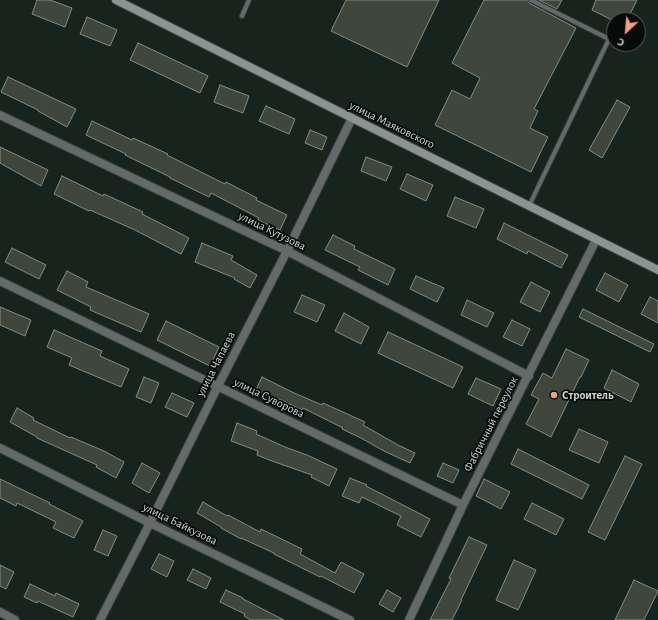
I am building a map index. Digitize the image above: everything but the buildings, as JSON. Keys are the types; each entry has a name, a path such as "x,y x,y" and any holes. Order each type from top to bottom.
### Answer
{"main road":[{"name":"улица Маяковского","path":"116,0 658,270"}],"street":[{"name":"улица Кутузова","path":"0,115 287,251 529,376"},
{"name":"улица Чапаева","path":"100,620 287,251 352,118"},
{"name":"Фабричный переулок","path":"409,620 463,505 596,240"},
{"name":"улица Суворова","path":"0,281 463,505"},
{"name":"улица Байкузова","path":"0,448 350,620"},
{"path":"0,612 15,620"}],"lane":[{"path":"242,16 249,0"},
{"path":"529,207 609,39 531,0"}],"place":[{"name":"Строитель","path":"554,395"}]}
